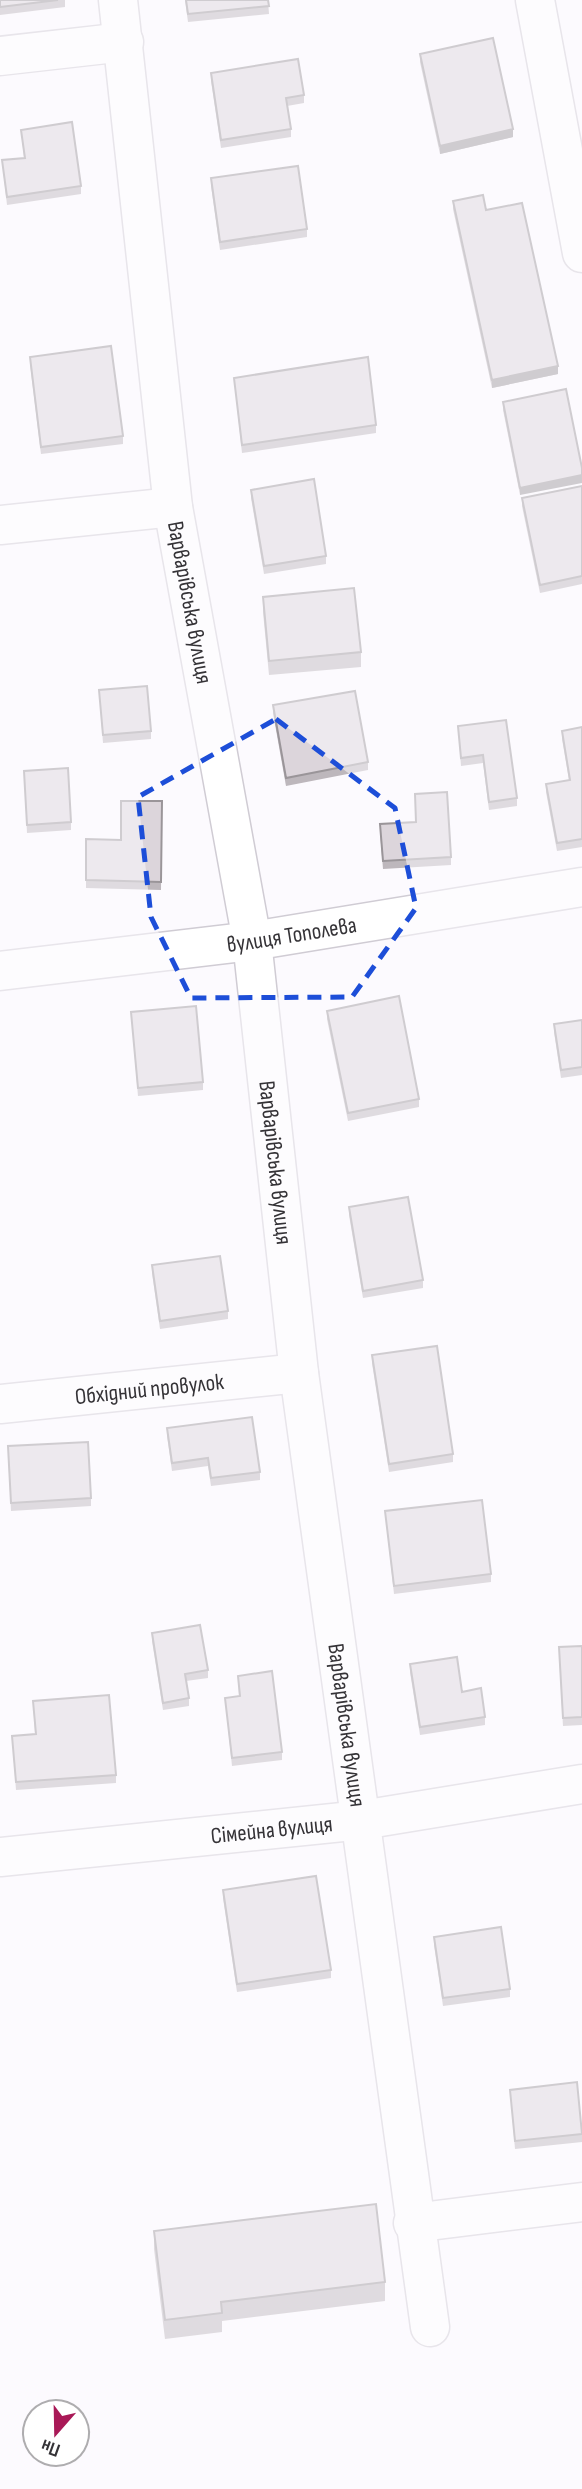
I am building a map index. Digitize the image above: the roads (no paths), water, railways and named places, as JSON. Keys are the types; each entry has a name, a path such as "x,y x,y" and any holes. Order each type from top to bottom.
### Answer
{"street":[{"name":"Варварівська вулиця","path":"118,0 173,507 252,941 299,1373 429,2327"},
{"path":"535,0 582,253"},
{"path":"0,56 124,42"},
{"path":"0,525 173,507"},
{"name":"вулиця Тополева","path":"0,971 252,941 582,887"},
{"name":"Обхідний провулок","path":"0,1404 299,1373"},
{"name":"Сімейна вулиця","path":"0,1857 362,1820 582,1784"},
{"path":"413,2223 582,2203"}]}
